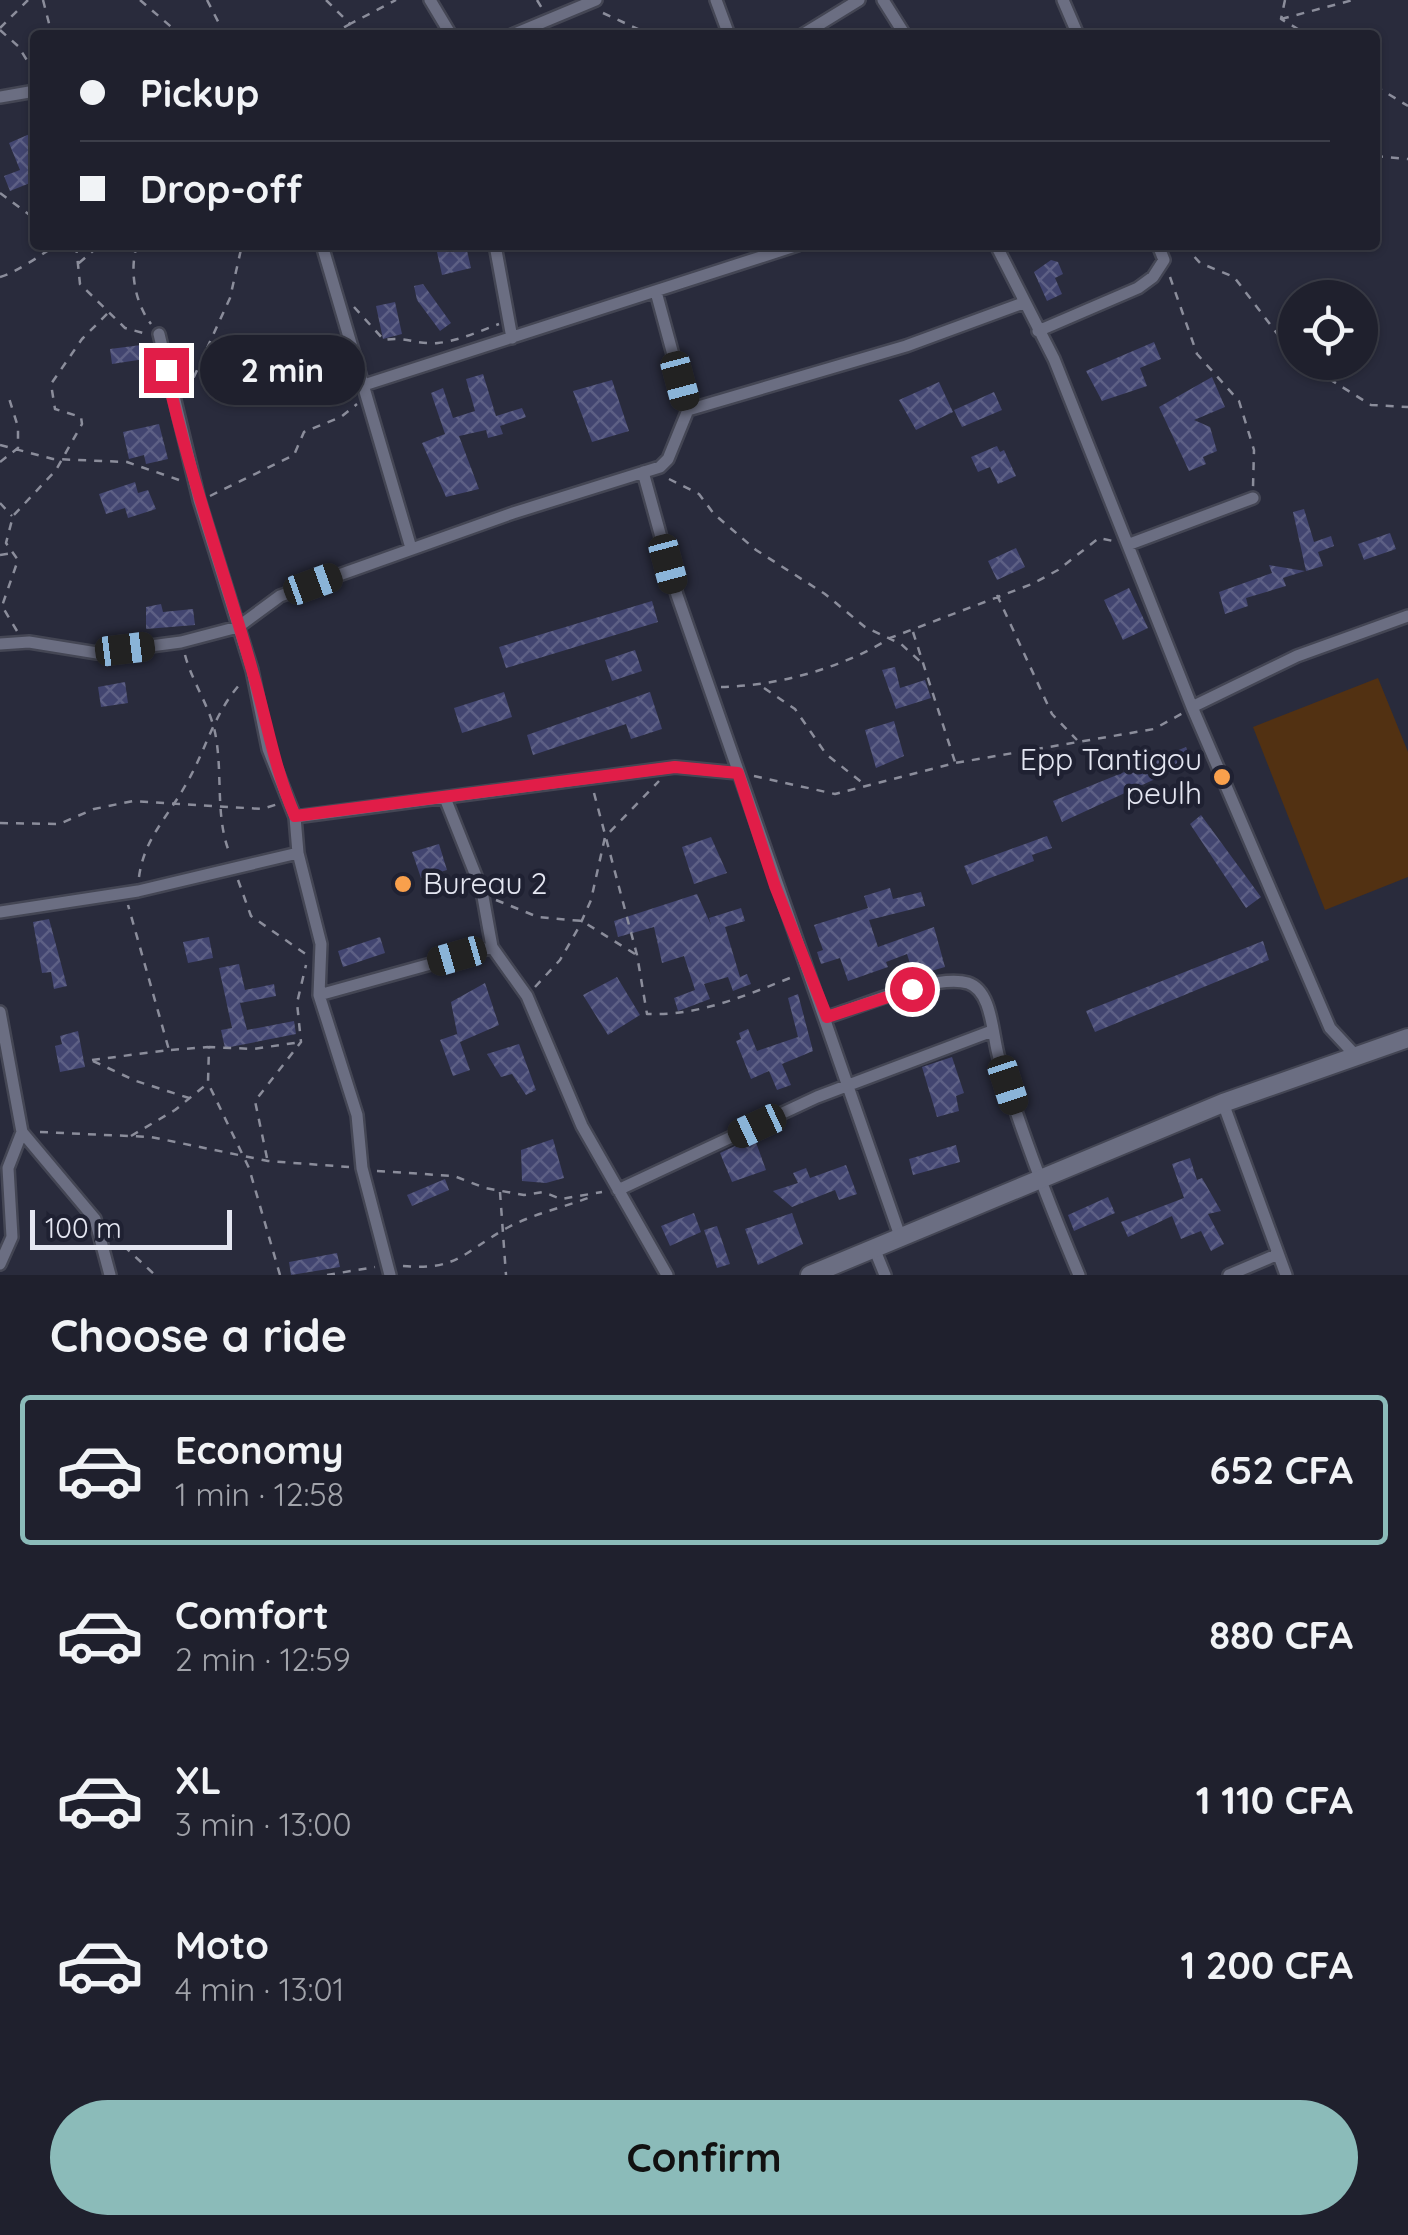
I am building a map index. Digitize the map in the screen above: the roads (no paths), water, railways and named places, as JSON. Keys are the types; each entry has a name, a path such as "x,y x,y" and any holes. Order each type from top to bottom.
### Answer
{"main road":[{"path":"810,1275 1223,1103 1408,1038"}],"street":[{"path":"430,0 448,30"},
{"path":"716,0 728,30"},
{"path":"810,30 859,0"},
{"path":"883,0 902,30"},
{"path":"1063,0 1076,30"},
{"path":"524,30 590,2"},
{"path":"0,97 30,92"},
{"path":"323,250 411,548"},
{"path":"496,250 512,338"},
{"path":"363,393 512,338 783,250"},
{"path":"998,250 1054,359 1192,707 1330,1028 1356,1056"},
{"path":"1038,331 1138,288 1164,260 1160,250"},
{"path":"0,644 29,642 97,653 181,642 238,627 280,596 411,548 647,471 668,459 688,410 656,292"},
{"path":"688,410 872,357 1024,303"},
{"path":"159,334 195,484 252,670 268,749 292,810 298,853 321,944 319,995 356,1115 362,1168 388,1270"},
{"path":"647,471 677,595 807,971 827,1017 900,1236"},
{"path":"1130,544 1252,498"},
{"path":"1192,707 1297,656 1408,616"},
{"path":"292,810 445,798 675,767 738,773"},
{"path":"445,798 482,891 492,946 527,996 582,1126 667,1275"},
{"path":"0,912 138,892 298,853"},
{"path":"319,995 492,946"},
{"path":"827,1017 912,989 960,982 972,984 984,994 1038,1178 1079,1275"},
{"path":"0,1012 22,1132 95,1219 110,1275"},
{"path":"618,1190 849,1086 992,1031"},
{"path":"1223,1103 1286,1275"},
{"path":"0,1264 12,1237 8,1168 22,1132"},
{"path":"874,1248 885,1275"},
{"path":"1229,1275 1276,1255"}],"place":[{"name":"Epp Tantigou peulh","path":"1222,777"},
{"name":"Bureau 2","path":"403,884"}]}
